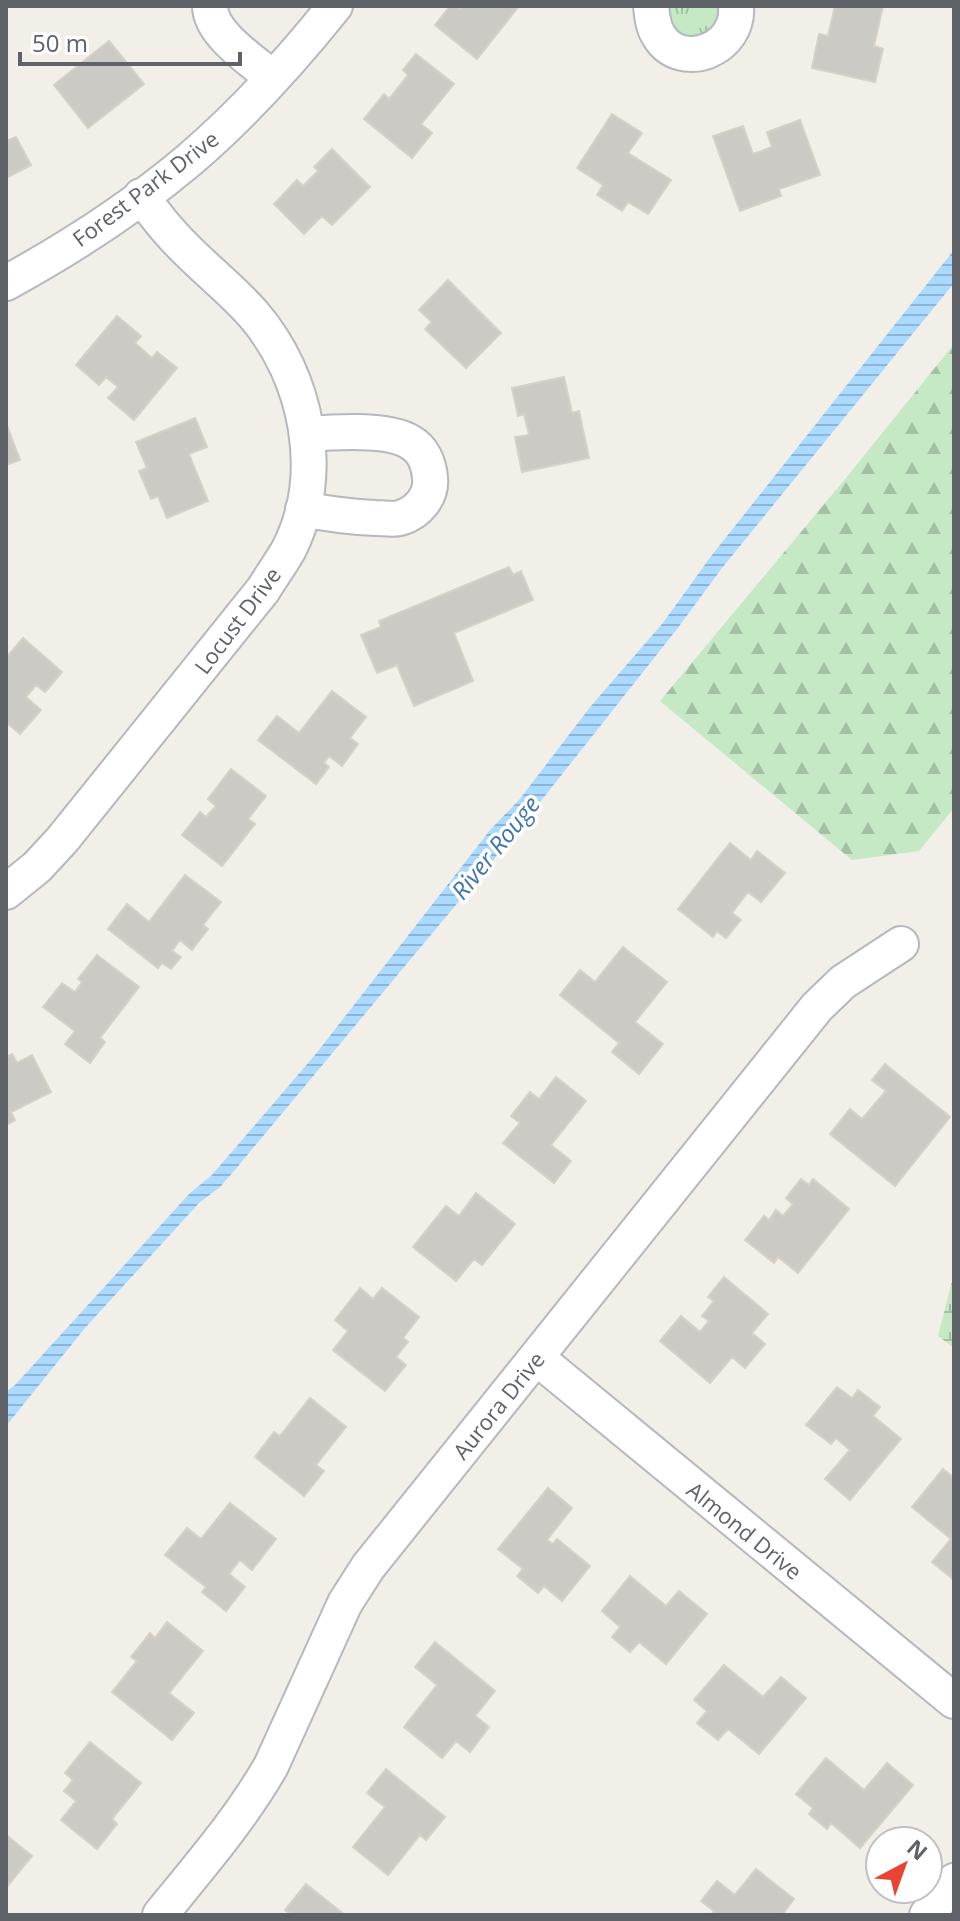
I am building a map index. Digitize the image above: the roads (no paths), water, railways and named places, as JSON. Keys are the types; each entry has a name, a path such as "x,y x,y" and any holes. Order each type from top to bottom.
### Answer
{"street":[{"path":"210,6 210,13 221,34 273,78"},
{"path":"651,6 652,21 665,44 678,51 700,53 722,43 729,35 735,23 736,6"},
{"name":"Forest Park Drive","path":"6,283 91,233 198,152 273,78 328,8"},
{"name":"Locust Drive","path":"6,892 37,867 62,840 263,590 289,548 303,509 307,484 307,434 291,374 275,342 253,314 168,231 141,196"},
{"path":"303,509 337,516 399,519 417,510 431,484 423,453 412,442 395,436 345,432 307,434"},
{"name":"Aurora Drive","path":"160,1915 245,1810 258,1789 345,1603 368,1567 817,1007 843,982 901,944"},
{"name":"Almond Drive","path":"537,1358 954,1701"},
{"path":"927,1915 954,1881"}],"water":[{"name":"River Rouge","path":"954,250 954,283 722,568 510,840 234,1171 199,1203 85,1328 6,1426 6,1392 190,1193 211,1176 315,1055 491,829 519,800 591,706 662,624 712,555"}]}
